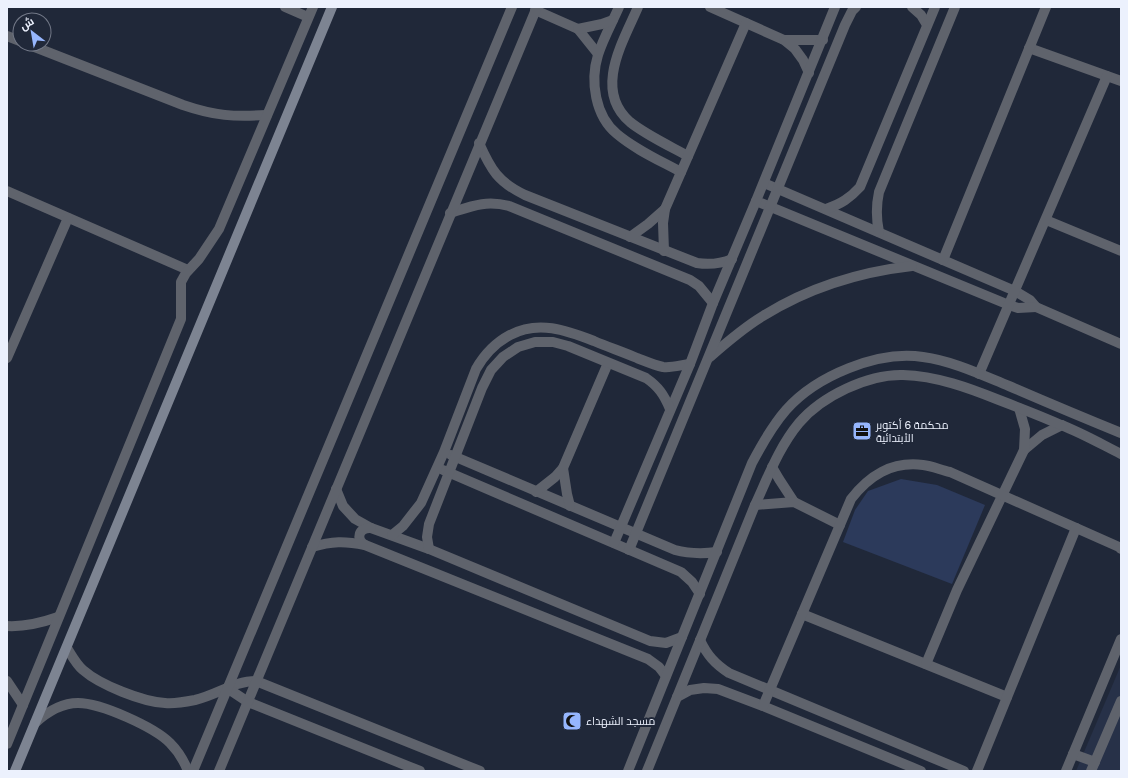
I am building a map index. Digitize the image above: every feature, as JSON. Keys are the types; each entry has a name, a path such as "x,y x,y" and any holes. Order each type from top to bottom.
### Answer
{"street":[{"path":"286,7 308,17"},
{"path":"7,744 24,706 58,617 181,319 181,282 188,270 199,259 219,229 313,7"},
{"path":"15,771 332,7"},
{"path":"193,771 512,7"},
{"path":"619,7 598,54 594,73 595,95 603,116 616,133 634,146 681,172"},
{"path":"638,7 616,57 612,74 613,91 619,108 630,121 644,131 688,156"},
{"path":"710,7 784,40 795,49 803,60 809,73"},
{"path":"614,543 670,408 690,364 713,303 823,40 835,7"},
{"path":"629,550 845,25 852,11 856,7"},
{"path":"912,7 920,15 927,26"},
{"path":"826,209 839,205 851,197 860,187 935,7"},
{"path":"879,232 876,212 879,192 955,7"},
{"path":"943,260 1046,7"},
{"path":"219,771 536,8 578,29 598,54"},
{"path":"578,29 596,26 613,20"},
{"path":"664,251 663,223 665,209 746,23"},
{"path":"784,40 823,40"},
{"path":"1029,48 1121,81"},
{"path":"47,52 206,113 229,116 267,115"},
{"path":"979,374 1107,76"},
{"path":"897,98 915,104"},
{"path":"480,143 487,162 494,173 514,190 697,264 709,265 732,259"},
{"path":"764,183 1015,291 1030,300 1036,307 1121,344"},
{"path":"7,191 188,270"},
{"path":"756,201 1009,305 1018,308 1036,307"},
{"path":"450,213 478,204 499,203 509,206 680,276 699,286 713,303"},
{"path":"630,237 665,209"},
{"path":"7,358 68,218"},
{"path":"1046,220 1121,251"},
{"path":"680,276 686,260"},
{"path":"708,358 734,336 762,316 793,299 824,286 857,275 914,266"},
{"path":"392,535 403,526 421,503 444,452 476,369 481,360 502,339 518,330 535,327 555,328 653,364 669,367 690,364"},
{"path":"429,549 427,537 429,524 482,388 491,370 503,357 518,347 535,342 552,342 568,346 646,378 661,390 670,408"},
{"path":"628,771 752,463 767,435 787,409 812,388 839,372 870,362 897,356 923,357 945,362 979,374 1121,433"},
{"path":"536,492 546,485 563,468 608,363"},
{"path":"646,378 653,377 656,374 656,367 653,364"},
{"path":"647,771 755,505 772,467 783,445 800,422 822,403 846,389 873,379 902,375 921,376 973,390 1062,425 1121,454"},
{"path":"926,664 957,590 1024,450 1025,429 1019,408"},
{"path":"1024,450 1042,435 1062,425"},
{"path":"444,452 675,550 689,554 717,552"},
{"path":"763,706 851,499 862,485 876,474 892,467 909,464 924,465 950,472 1120,548"},
{"path":"772,467 794,502 840,525"},
{"path":"437,468 681,572 692,582 700,594"},
{"path":"563,468 570,506"},
{"path":"336,489 343,506 355,519 371,528 429,549 637,636 658,643 670,642 682,637"},
{"path":"755,505 794,502"},
{"path":"365,545 361,543 359,534 366,527 371,528"},
{"path":"977,771 1076,528"},
{"path":"312,547 329,542 348,542 365,545 631,652 653,662 666,676"},
{"path":"802,614 1007,697"},
{"path":"7,626 41,624 58,617"},
{"path":"631,652 640,650 642,643 637,636"},
{"path":"1066,771 1121,639"},
{"path":"700,640 707,654 716,665 729,673 964,771"},
{"path":"67,648 78,665 94,678 105,684 145,699 164,703 180,703 196,700 241,682 256,681 480,771"},
{"path":"7,681 24,706"},
{"path":"227,688 248,702 420,771"},
{"path":"677,697 690,690 704,688 718,689 921,771"},
{"path":"1073,754 1093,767 1121,701"},
{"path":"35,723 49,711 66,704 90,704 124,716 159,734 170,742 178,752 188,771"}],"shaded area":[{"path":"901,479 937,485 985,505 952,584 843,542 855,510 868,491"},
{"path":"1121,665 1121,771 1076,771"}],"place":[{"name":"محكمة 6 أكتوبر الأبتدائية","path":"862,431"},
{"name":"مسجد الشهداء","path":"572,721"}]}
